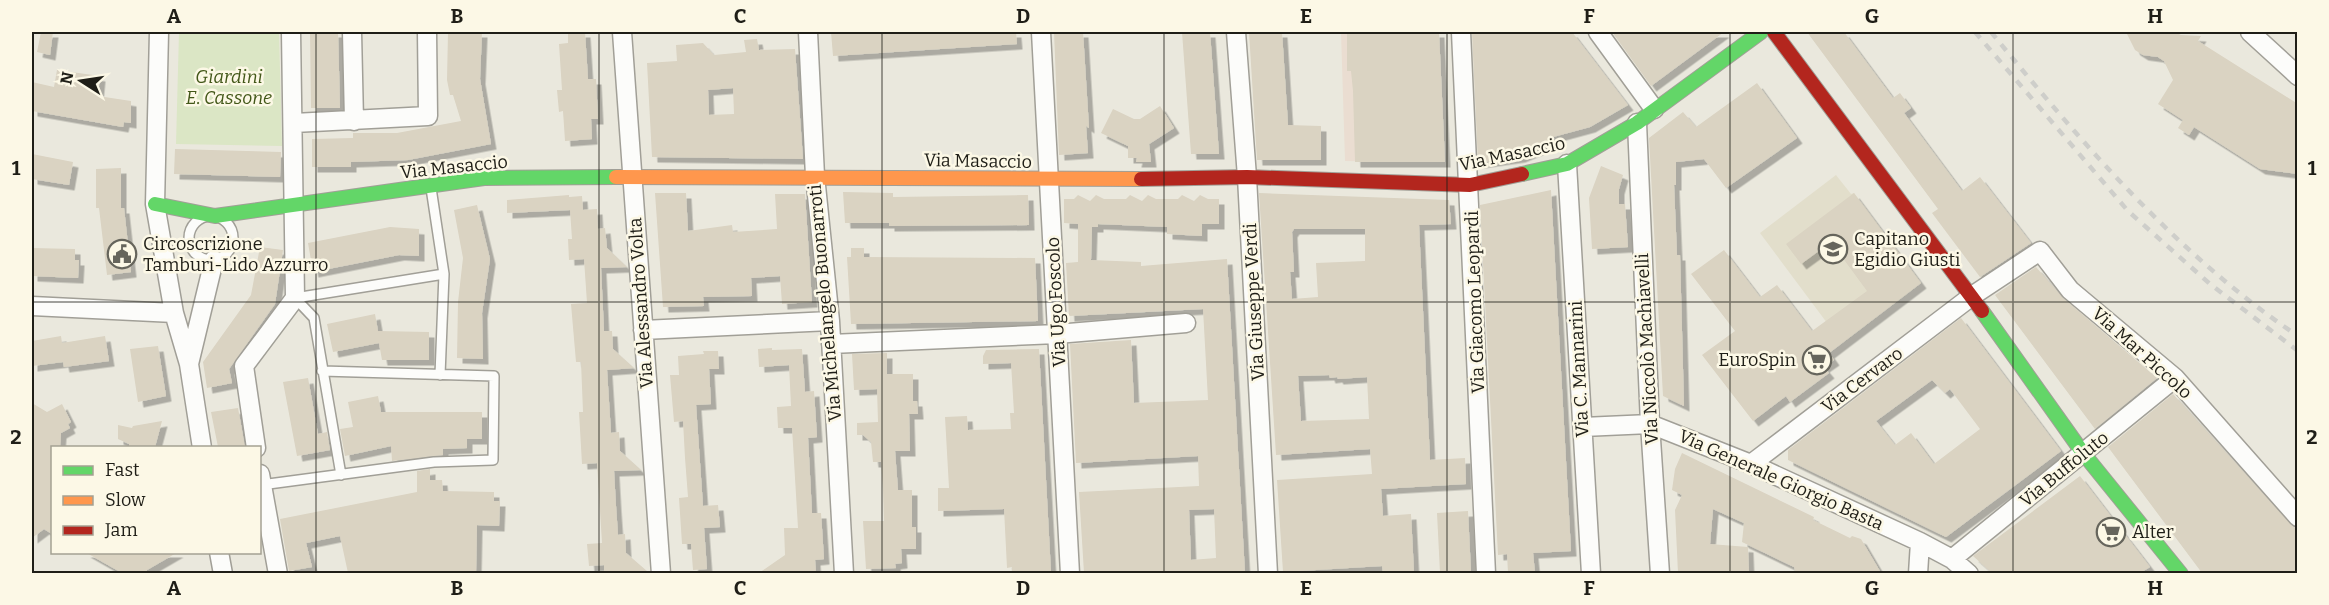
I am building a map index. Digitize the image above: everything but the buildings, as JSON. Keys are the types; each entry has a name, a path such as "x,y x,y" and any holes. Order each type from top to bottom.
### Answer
{"street":[{"path":"159,32 155,204 174,313 189,364 202,446"},
{"path":"256,446 244,366 295,298 291,32"},
{"path":"352,32 354,121"},
{"path":"294,123 428,116 427,32"},
{"name":"Via Alessandro Volta","path":"622,32 661,573"},
{"name":"Via Michelangelo Buonarroti","path":"808,32 815,176 830,321 844,573"},
{"name":"Via Ugo Foscolo","path":"1041,32 1070,573"},
{"name":"Via Giuseppe Verdi","path":"1236,32 1247,177 1268,573"},
{"name":"Via Giacomo Leopardi","path":"1461,32 1470,184 1486,573"},
{"path":"1598,32 1654,109"},
{"name":"Via Masaccio","path":"155,204 215,216 292,207 484,178 815,176 1050,180 1247,177 1470,184 1567,164 1637,123 1761,32"},
{"path":"1774,32 1972,296 2083,453 2176,572"},
{"path":"2250,32 2298,76"},
{"name":"Via Niccolò Machiavelli","path":"1637,123 1650,424 1660,573"},
{"name":"Via C. Mannarini","path":"1567,164 1591,573"},
{"name":"Via Mar Piccolo","path":"1972,296 2040,251 2070,290 2175,378 2298,517"},
{"path":"189,364 214,260"},
{"name":"Via Cervaro","path":"1752,464 1972,296"},
{"path":"32,306 174,313"},
{"path":"644,330 830,321"},
{"path":"831,344 1057,334 1186,323"},
{"name":"Via Buffoluto","path":"1953,559 2175,378"},
{"name":"Via Generale Giorgio Basta","path":"1583,427 1650,424 1752,464 1920,542 1953,559 1969,573"},
{"path":"261,485 278,573"},
{"path":"1918,573 1920,542"}],"lane":[{"path":"430,186 444,274 440,375"},
{"path":"212,216 226,222 233,235 230,250 214,260 200,258 190,247 189,232 193,225 205,217 212,216"},
{"path":"295,298 444,274"},
{"path":"295,298 314,318 341,475"},
{"path":"261,480 341,475 434,462 494,459 494,376 322,371"}],"shaded area":[{"path":"1341,32 1394,32 1401,162 1345,161"},
{"name":"Capitano Egidio Giusti","path":"1836,175 1851,194 1854,193 1921,283 1842,343 1760,233"}],"green space":[{"name":"Giardini E. Cassone","path":"179,32 279,32 282,146 176,144"}],"railway":[{"path":"1975,32 2128,211 2210,284 2298,351"},
{"path":"1991,32 2060,115 2133,195 2212,270 2298,336"}],"traffic: fast":[{"path":"1522,174 1567,164 1637,123 1761,32"},
{"path":"155,204 215,216 484,178 616,177"},
{"path":"1982,311 2083,453 2181,574"}],"traffic: slow":[{"path":"616,177 1141,179"}],"traffic: jam":[{"path":"1774,32 1982,311"},
{"path":"1141,179 1247,177 1470,185 1522,174"}],"place":[{"name":"Capitano Egidio Giusti","path":"1833,249"},
{"name":"Circoscrizione Tamburi-Lido Azzurro","path":"122,254"},
{"name":"EuroSpin","path":"1817,360"},
{"name":"Alter","path":"2111,532"}]}
